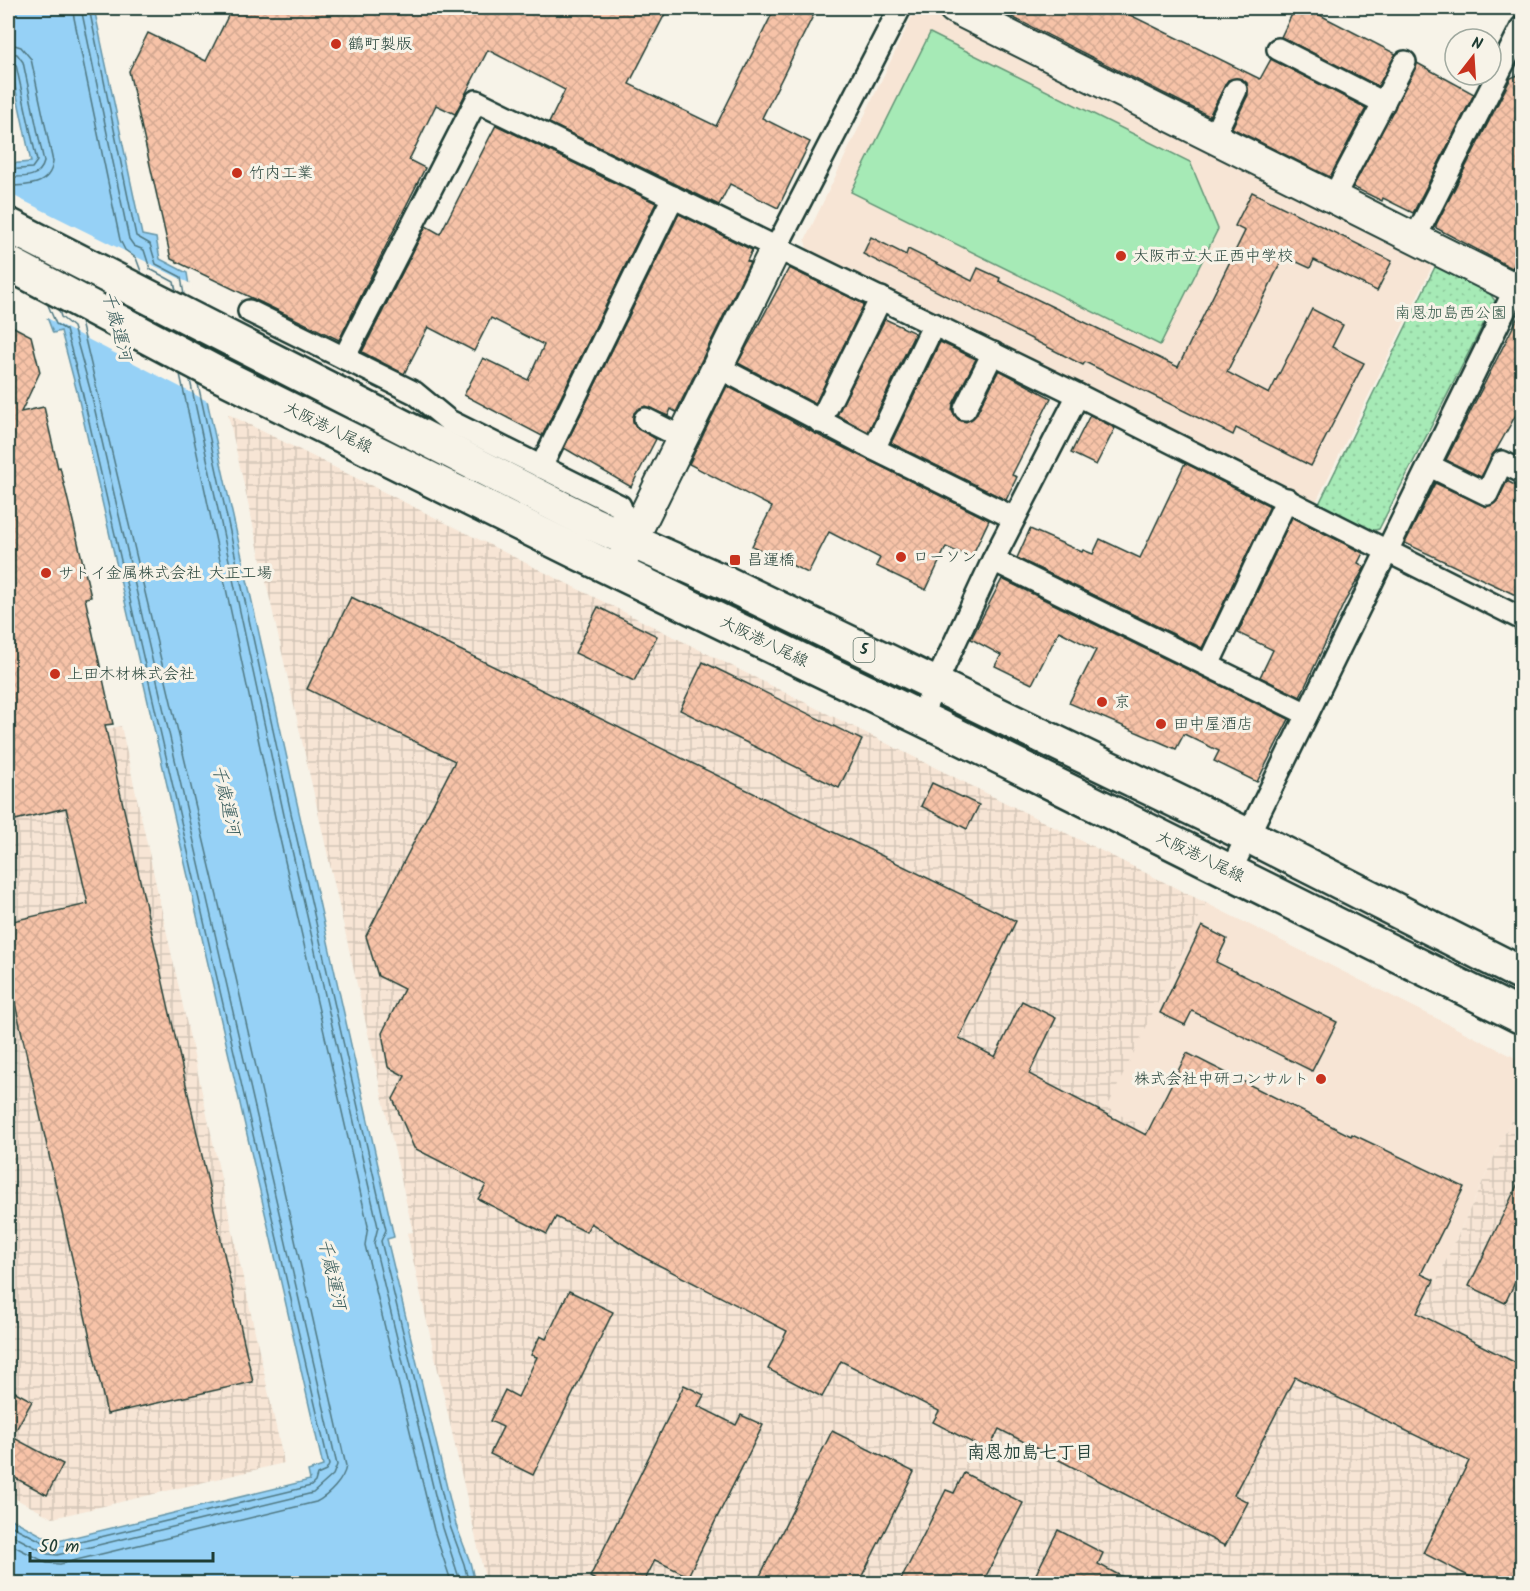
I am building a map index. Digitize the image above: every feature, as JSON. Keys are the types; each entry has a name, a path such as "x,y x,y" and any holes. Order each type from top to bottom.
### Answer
{"main road":[{"name":"大阪港八尾線","path":"8,225 591,523 724,582 1247,835 1522,974"},
{"name":"大阪港八尾線","path":"17,267 214,372 920,718 1522,1017"}],"street":[{"path":"617,571 776,248 900,8"},
{"path":"954,8 1414,240 1520,285 1230,872"},
{"path":"1414,240 1522,27"},
{"path":"1278,49 1384,103"},
{"path":"1334,198 1405,62"},
{"path":"1213,138 1236,90"},
{"path":"344,358 476,101 1078,395 1522,620"},
{"path":"541,467 673,197"},
{"path":"820,422 881,298"},
{"path":"249,311 415,393 449,421 620,506 632,541"},
{"path":"874,449 934,324"},
{"path":"965,409 993,353"},
{"path":"718,367 820,422 1014,518"},
{"path":"920,718 993,560 1078,395"},
{"path":"645,419 683,438"},
{"path":"1430,466 1487,494 1502,462 1522,472"},
{"path":"1208,665 1287,500"},
{"path":"993,560 1307,714"}],"shaded area":[{"name":"大阪市立大正西中学校","path":"916,8 925,10 1434,263 1316,502 807,249 805,240"},
{"path":"228,414 1206,903 1107,1108 1437,1280 1522,1097 1522,1583 486,1583 407,1233 413,1232"},
{"path":"121,726 284,1463 53,1518 8,1495 8,750"},
{"name":"株式会社中研コンサルト","path":"1206,903 1522,1061 1522,1097 1437,1280 1106,1108"}],"green space":[{"path":"930,33 1190,162 1218,229 1160,345 851,192"},
{"name":"南恩加島西公園","path":"1436,265 1489,292 1495,301 1379,529 1371,531 1319,504"}],"water":[{"name":"千歳運河","path":"8,8 94,8 142,235 156,238 160,259 187,273 208,405 394,1237 387,1239 456,1525 475,1583 8,1583 8,1517 54,1542 310,1480 308,1471 323,1466 77,392 61,331 53,333 8,214 8,164 31,162 8,53"}],"pier":[{"path":"8,193 191,284 211,403 43,316 8,222"}],"building":[{"path":"232,8 668,8 629,84 716,126 775,8 817,8 762,118 810,142 778,208 730,184 719,205 549,123 565,90 488,50 455,114 436,105 409,160 425,168 339,340 171,259 129,71 148,33 206,61"},
{"path":"994,8 1116,8 1260,79 1271,59 1366,108 1330,177 1232,128 1248,95 1247,83 1242,79 1228,80 1209,116"},
{"path":"1295,8 1318,14 1396,54 1378,86 1281,37"},
{"path":"1417,63 1443,77 1443,87 1461,87 1474,94 1413,213 1383,198 1382,201 1353,187"},
{"path":"1522,73 1522,255 1512,268 1436,228 1436,225 1511,78"},
{"path":"496,125 656,203 542,436 464,395 483,358 528,380 544,345 491,318 474,351 428,327 404,374 362,352 426,226 440,234"},
{"path":"1252,192 1392,261 1377,291 1314,260 1310,268 1284,256 1227,372 1269,394 1312,309 1343,325 1332,347 1364,363 1311,466 1236,428 1233,435 1085,362 1083,365 863,254 871,237 906,255 908,249 972,281 978,268 1000,278 999,281 1178,367 1245,231 1235,226"},
{"path":"679,214 752,250 747,261 750,262 676,412 671,409 668,416 645,406 634,413 635,426 656,439 631,487 564,448"},
{"path":"789,268 864,304 815,404 738,363"},
{"path":"1522,309 1522,404 1481,477 1446,460"},
{"path":"885,319 915,333 868,432 837,415"},
{"path":"8,324 31,336 40,372 21,412 44,407 58,468 60,467 91,597 85,598 113,724 105,725 253,1382 107,1414 8,972 8,922 88,904 66,808 15,820 8,785"},
{"path":"940,342 976,359 953,404 952,410 959,420 966,422 976,415 999,370 1051,398 1012,475 1017,477 1006,500 891,443"},
{"path":"727,386 814,433 989,520 971,558 946,547 926,590 876,566 880,558 829,532 808,573 752,546 772,507 689,464"},
{"path":"1090,415 1115,428 1096,465 1071,453"},
{"path":"1185,463 1270,506 1202,648 1017,558 1030,529 1082,552 1083,550 1093,554 1100,539 1140,558"},
{"path":"1507,481 1522,489 1522,598 1405,543 1435,483 1487,507 1498,500"},
{"path":"1292,517 1363,553 1358,563 1365,567 1345,601 1300,697 1260,677 1273,650 1238,633"},
{"path":"1002,579 1289,719 1257,782 1214,761 1219,751 1184,734 1176,749 1069,703 1096,650 1059,631 1032,684 995,666 1001,655 971,639"},
{"path":"351,597 1016,921 959,1038 995,1057 1022,1001 1056,1018 1029,1074 1146,1135 1187,1053 1351,1136 1352,1134 1464,1187 1421,1274 1434,1280 1417,1313 1522,1366 1522,1584 1484,1584 1423,1553 1469,1461 1295,1377 1234,1495 1248,1502 1225,1546 999,1429 988,1451 933,1422 939,1411 841,1361 822,1397 768,1369 787,1331 643,1257 591,1223 586,1232 556,1217 547,1234 478,1199 486,1185 414,1148 393,1099 405,1076 388,1067 382,1033 404,989 378,976 366,936 455,761 307,689"},
{"path":"598,607 657,636 634,681 575,653"},
{"path":"703,662 862,740 839,788 680,710"},
{"path":"932,783 979,805 967,829 921,806"},
{"name":"株式会社中研コンサルト","path":"1202,926 1227,939 1216,962 1337,1022 1312,1071 1192,1011 1185,1025 1160,1013"},
{"path":"1522,1175 1522,1268 1505,1303 1469,1286"},
{"path":"569,1291 613,1312 533,1475 490,1454 503,1427 490,1421 505,1390 518,1397 537,1357 531,1355 540,1336 546,1339"},
{"path":"684,1385 704,1395 698,1406 736,1425 741,1415 763,1425 688,1576 655,1560 643,1584 602,1584 590,1577"},
{"path":"8,1388 32,1401 12,1437 63,1464 47,1495 8,1474"},
{"path":"832,1431 914,1472 858,1584 756,1584"},
{"path":"964,1473 1023,1503 982,1584 899,1584 946,1490 954,1493"},
{"path":"1058,1530 1103,1553 1098,1564 1136,1584 1031,1584"}],"place":[{"name":"鶴町製版","path":"336,44"},
{"name":"竹内工業","path":"237,173"},
{"name":"大阪市立大正西中学校","path":"1121,256"},
{"name":"ローソン","path":"901,557"},
{"name":"昌運橋","path":"735,560"},
{"name":"サトイ金属株式会社 大正工場","path":"46,573"},
{"name":"上田木材株式会社","path":"55,674"},
{"name":"京","path":"1102,702"},
{"name":"田中屋酒店","path":"1161,724"},
{"name":"株式会社中研コンサルト","path":"1321,1079"}],"district":[{"name":"南恩加島七丁目","path":"1030,1453"}]}
